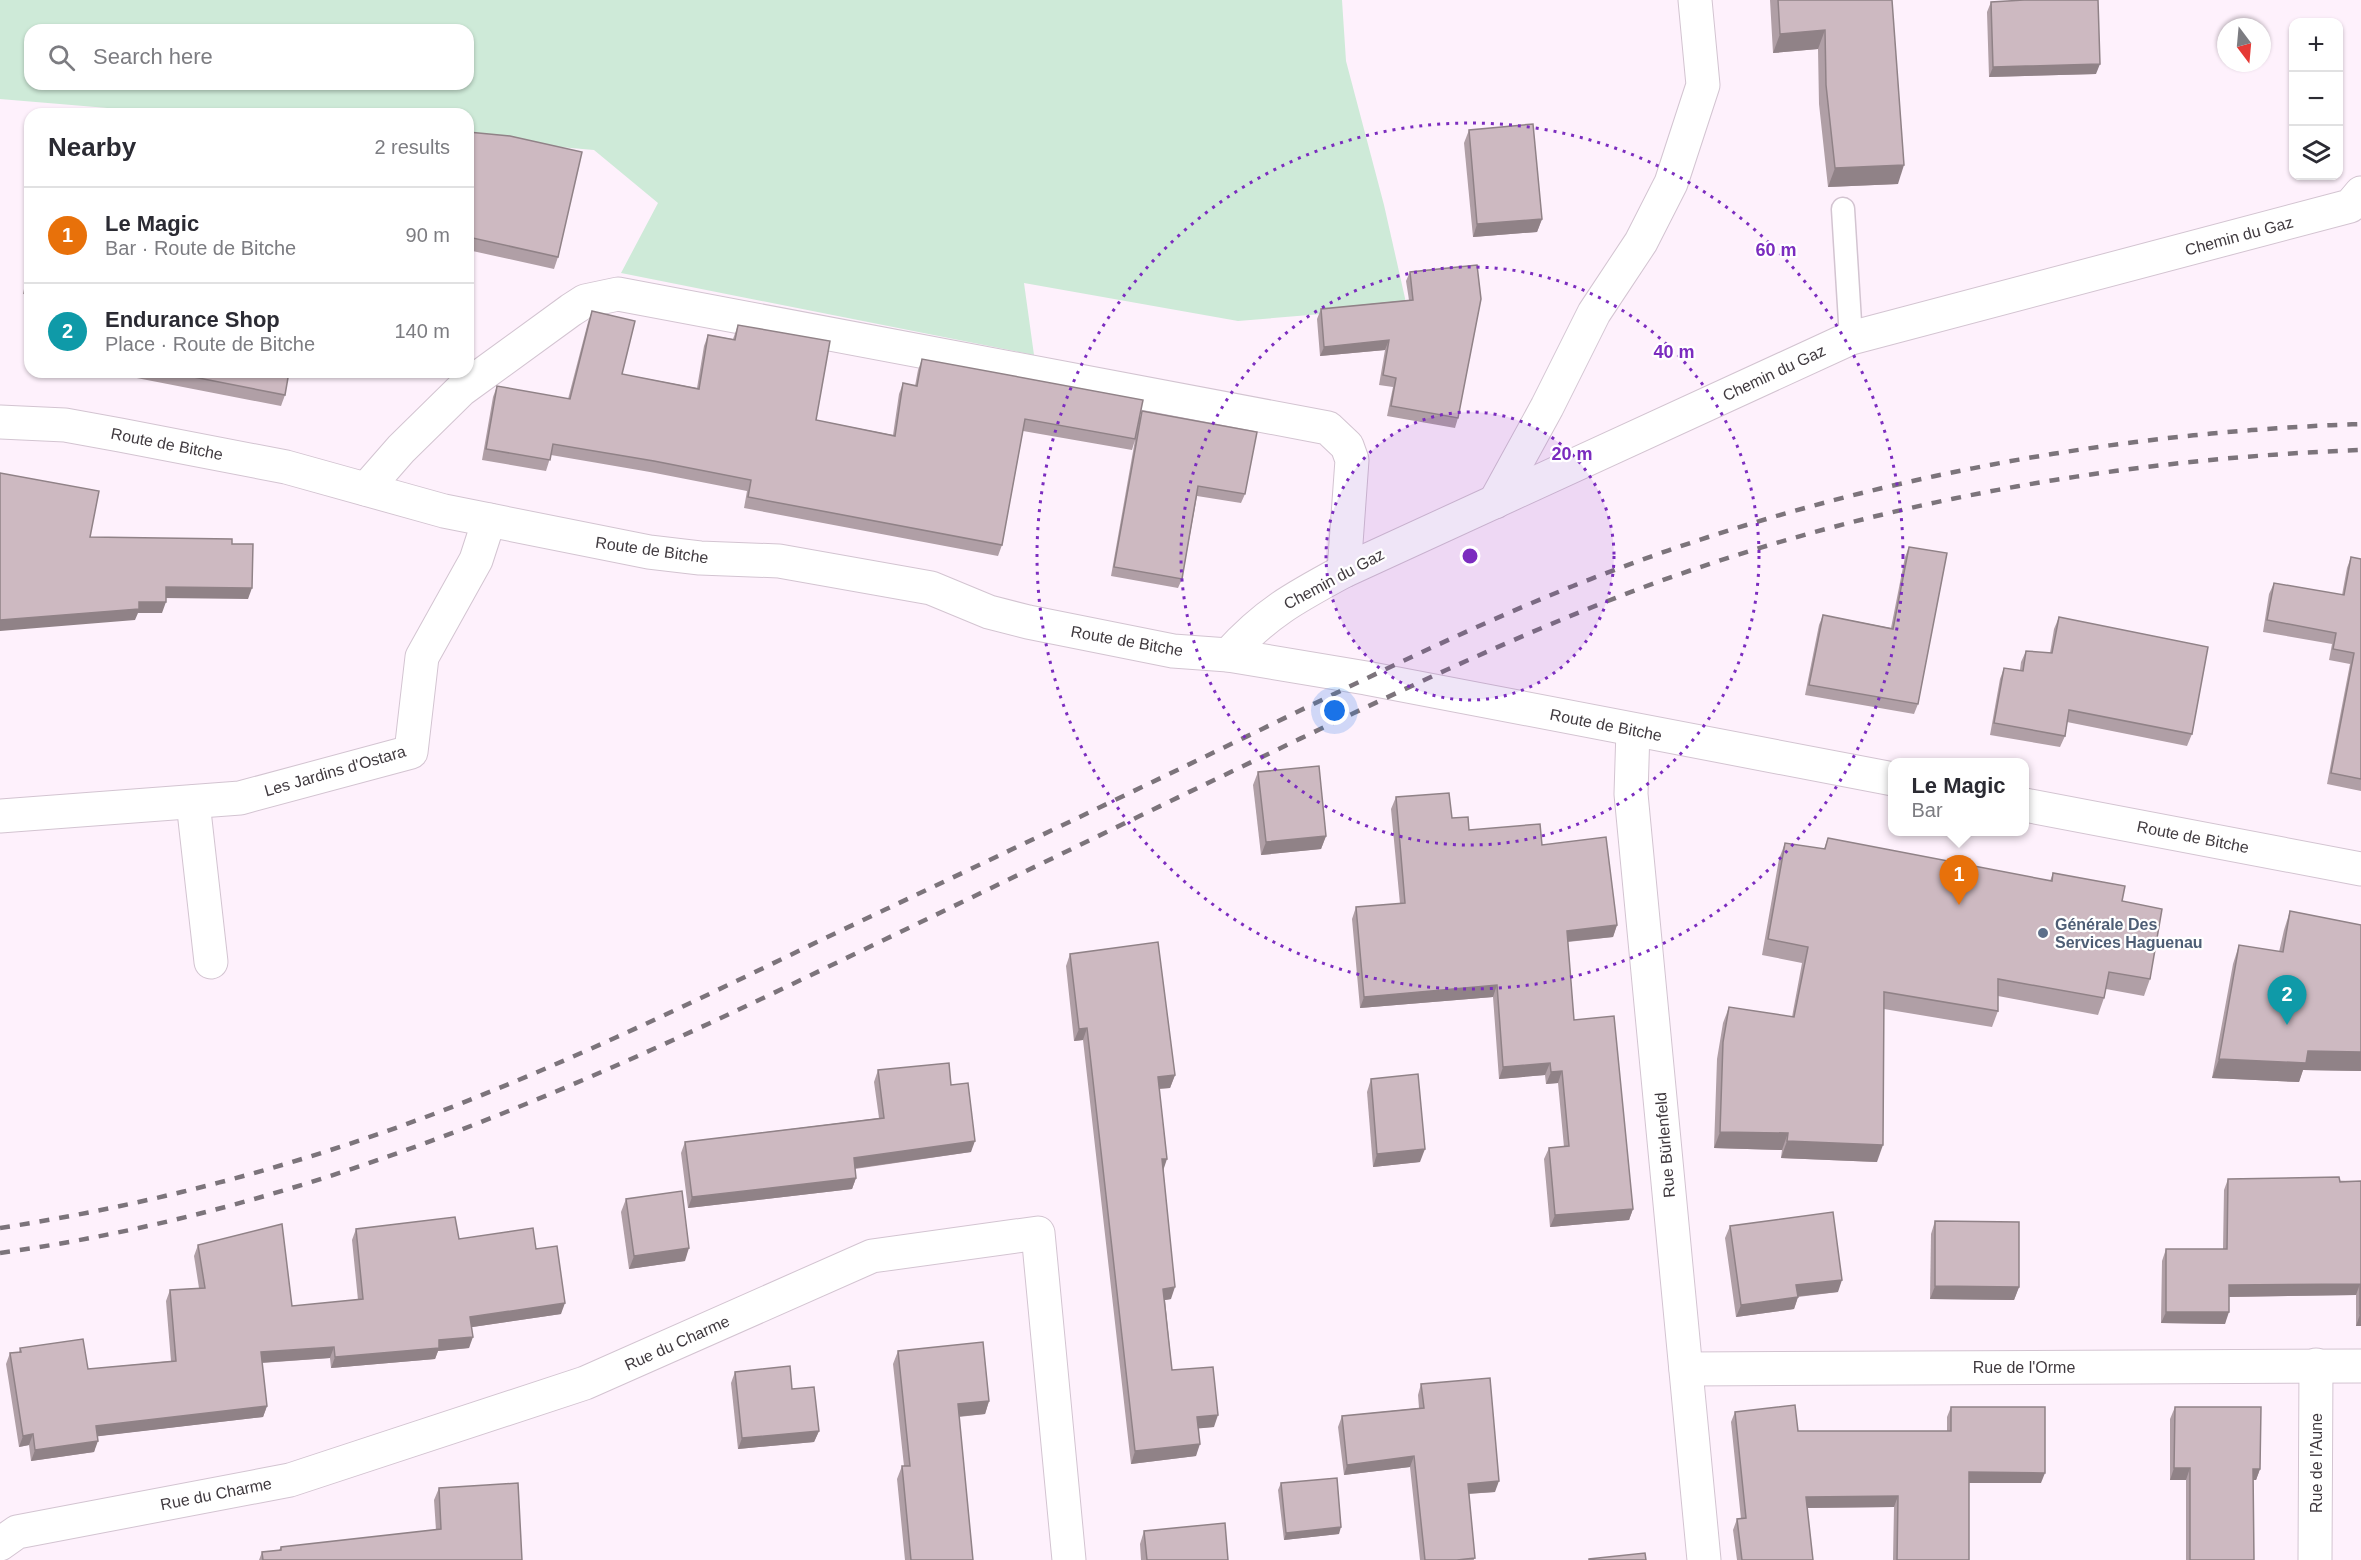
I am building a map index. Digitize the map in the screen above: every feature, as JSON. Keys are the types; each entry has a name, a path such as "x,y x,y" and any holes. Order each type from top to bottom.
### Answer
{"street":[{"path":"1495,502 1547,407 1594,313 1641,242 1671,183 1703,85 1695,0"},
{"name":"Chemin du Gaz","path":"1228,655 1257,623 1285,603 1344,571 1851,338 2357,202"},
{"path":"366,489 401,449 461,390 585,301 618,294 1328,428 1343,440 1352,460 1344,571"},
{"name":"Route de Bitche","path":"0,422 65,425 120,435 286,467 489,520 649,552 700,558 779,561 931,588 989,612 1173,651 1228,655 1366,678 1888,778"},
{"name":"Les Jardins d'Ostara","path":"0,816 240,798 411,752 422,657 476,560 489,520"},
{"name":"Rue Bürlenfeld","path":"1633,730 1631,794 1704,1560"},
{"path":"193,802 211,962"},
{"name":"Route de Bitche","path":"2029,805 2361,869"},
{"name":"Rue du Charme","path":"0,1544 17,1532 290,1480 585,1383 872,1256 1038,1233 1069,1560"},
{"name":"Rue de l'Aune","path":"2315,1560 2316,1365"},
{"name":"Rue de l'Orme","path":"1686,1369 2361,1366"}],"lane":[{"path":"1843,209 1851,338"}],"green space":[{"path":"0,0 1342,0 1346,61 1384,205 1407,307 1238,321 1024,283 1034,355 621,273 658,203 594,150 474,140 474,108 107,108 0,99"}],"building":[{"path":"1778,0 1892,0 1904,165 1835,168 1826,85 1825,30 1780,34"},
{"path":"2098,0 2100,64 1993,67 1991,2"},
{"path":"1533,124 1542,219 1477,224 1469,130"},
{"path":"474,133 510,136 582,152 558,257 474,238"},
{"path":"1477,265 1481,299 1458,418 1391,406 1396,378 1383,375 1389,340 1324,347 1321,309 1413,300 1410,272"},
{"path":"592,311 635,321 622,374 699,389 708,335 735,340 738,325 830,341 816,420 895,436 903,383 917,386 922,359 1143,400 1135,439 1025,419 1002,545 748,497 751,480 654,461 553,444 550,460 486,449 497,386 570,399"},
{"path":"199,378 288,378 285,395"},
{"path":"1142,411 1257,432 1245,494 1198,486 1182,579 1114,567"},
{"path":"0,473 99,491 90,537 232,539 232,544 253,544 252,588 166,587 166,602 139,602 139,609 0,620"},
{"path":"1909,547 1947,553 1918,704 1809,685 1823,615 1893,629"},
{"path":"2351,557 2361,559 2361,779 2331,773 2354,653 2333,649 2336,633 2267,620 2274,583 2344,595"},
{"path":"2059,617 2208,647 2192,734 2069,710 2065,736 1994,723 2004,668 2023,671 2026,651 2052,653"},
{"path":"1319,766 1326,836 1266,842 1258,772"},
{"path":"1449,793 1452,818 1468,817 1469,830 1540,824 1542,845 1606,837 1617,925 1567,931 1574,1020 1614,1016 1633,1209 1555,1215 1549,1148 1569,1146 1562,1071 1551,1072 1550,1063 1503,1067 1497,985 1364,997 1356,907 1405,903 1396,797"},
{"path":"1828,838 2052,881 2053,873 2125,886 2122,901 2162,909 2150,979 2109,972 2104,998 1998,979 1998,1011 1884,992 1883,1145 1787,1141 1788,1133 1720,1132 1723,1042 1729,1007 1794,1017 1808,947 1768,939 1785,843 1825,849"},
{"path":"2290,911 2361,925 2361,1052 2308,1051 2306,1063 2219,1059 2239,945 2283,952"},
{"path":"1158,942 1175,1075 1158,1077 1167,1159 1162,1159 1175,1287 1163,1289 1172,1370 1213,1367 1218,1415 1197,1417 1200,1444 1135,1451 1087,1028 1079,1029 1070,954"},
{"path":"949,1063 951,1085 968,1083 975,1141 854,1158 856,1178 692,1197 685,1142 884,1118 878,1070"},
{"path":"1418,1074 1425,1149 1377,1154 1371,1079"},
{"path":"2339,1177 2340,1182 2361,1181 2361,1314 2360,1284 2229,1285 2229,1312 2166,1312 2166,1249 2227,1249 2228,1179"},
{"path":"682,1191 689,1248 634,1256 626,1199"},
{"path":"1833,1212 1842,1280 1796,1285 1798,1297 1741,1305 1730,1226"},
{"path":"455,1217 459,1239 533,1228 536,1249 557,1246 565,1303 470,1317 473,1337 439,1340 439,1348 335,1357 334,1347 261,1352 267,1406 96,1426 98,1441 35,1450 33,1434 23,1436 10,1353 21,1352 20,1348 83,1339 88,1369 176,1361 170,1290 205,1288 198,1245 282,1224 292,1306 363,1299 356,1229"},
{"path":"1935,1221 2019,1222 2019,1287 1935,1286"},
{"path":"983,1342 989,1401 958,1404 973,1560 911,1560 902,1466 910,1466 898,1351"},
{"path":"790,1366 792,1389 814,1387 819,1431 742,1438 735,1372"},
{"path":"1490,1378 1499,1481 1468,1484 1475,1558 1425,1560 1414,1456 1347,1465 1342,1416 1424,1408 1421,1384"},
{"path":"1795,1405 1798,1431 1951,1431 1951,1407 2045,1407 2045,1473 1969,1472 1969,1560 1897,1560 1898,1496 1806,1497 1813,1560 1742,1560 1737,1519 1746,1518 1735,1412"},
{"path":"2175,1407 2261,1407 2260,1469 2253,1469 2254,1560 2190,1560 2190,1468 2174,1468"},
{"path":"1337,1478 1341,1527 1286,1533 1281,1483"},
{"path":"518,1483 522,1560 263,1560 262,1552 281,1550 281,1547 441,1529 439,1488"},
{"path":"1225,1523 1228,1560 1147,1560 1144,1531"},
{"path":"1645,1553 1646,1560 1589,1560 1589,1559"}],"railway":[{"path":"0,1228 112,1208 222,1182 386,1132 488,1093 678,1009 1443,642 1573,586 1668,551 1764,520 1861,493 1960,471 2059,453 2160,439 2260,429 2361,424"},
{"path":"0,1253 108,1235 213,1210 315,1181 415,1147 514,1109 711,1023 1452,667 1595,606 1731,557 1818,531 1997,490 2179,463 2361,450"}],"place":[{"name":"Le Magic","path":"1959,905"},
{"name":"Générale Des Services Haguenau","path":"2043,933"},
{"name":"Endurance Shop","path":"2287,1025"}]}
